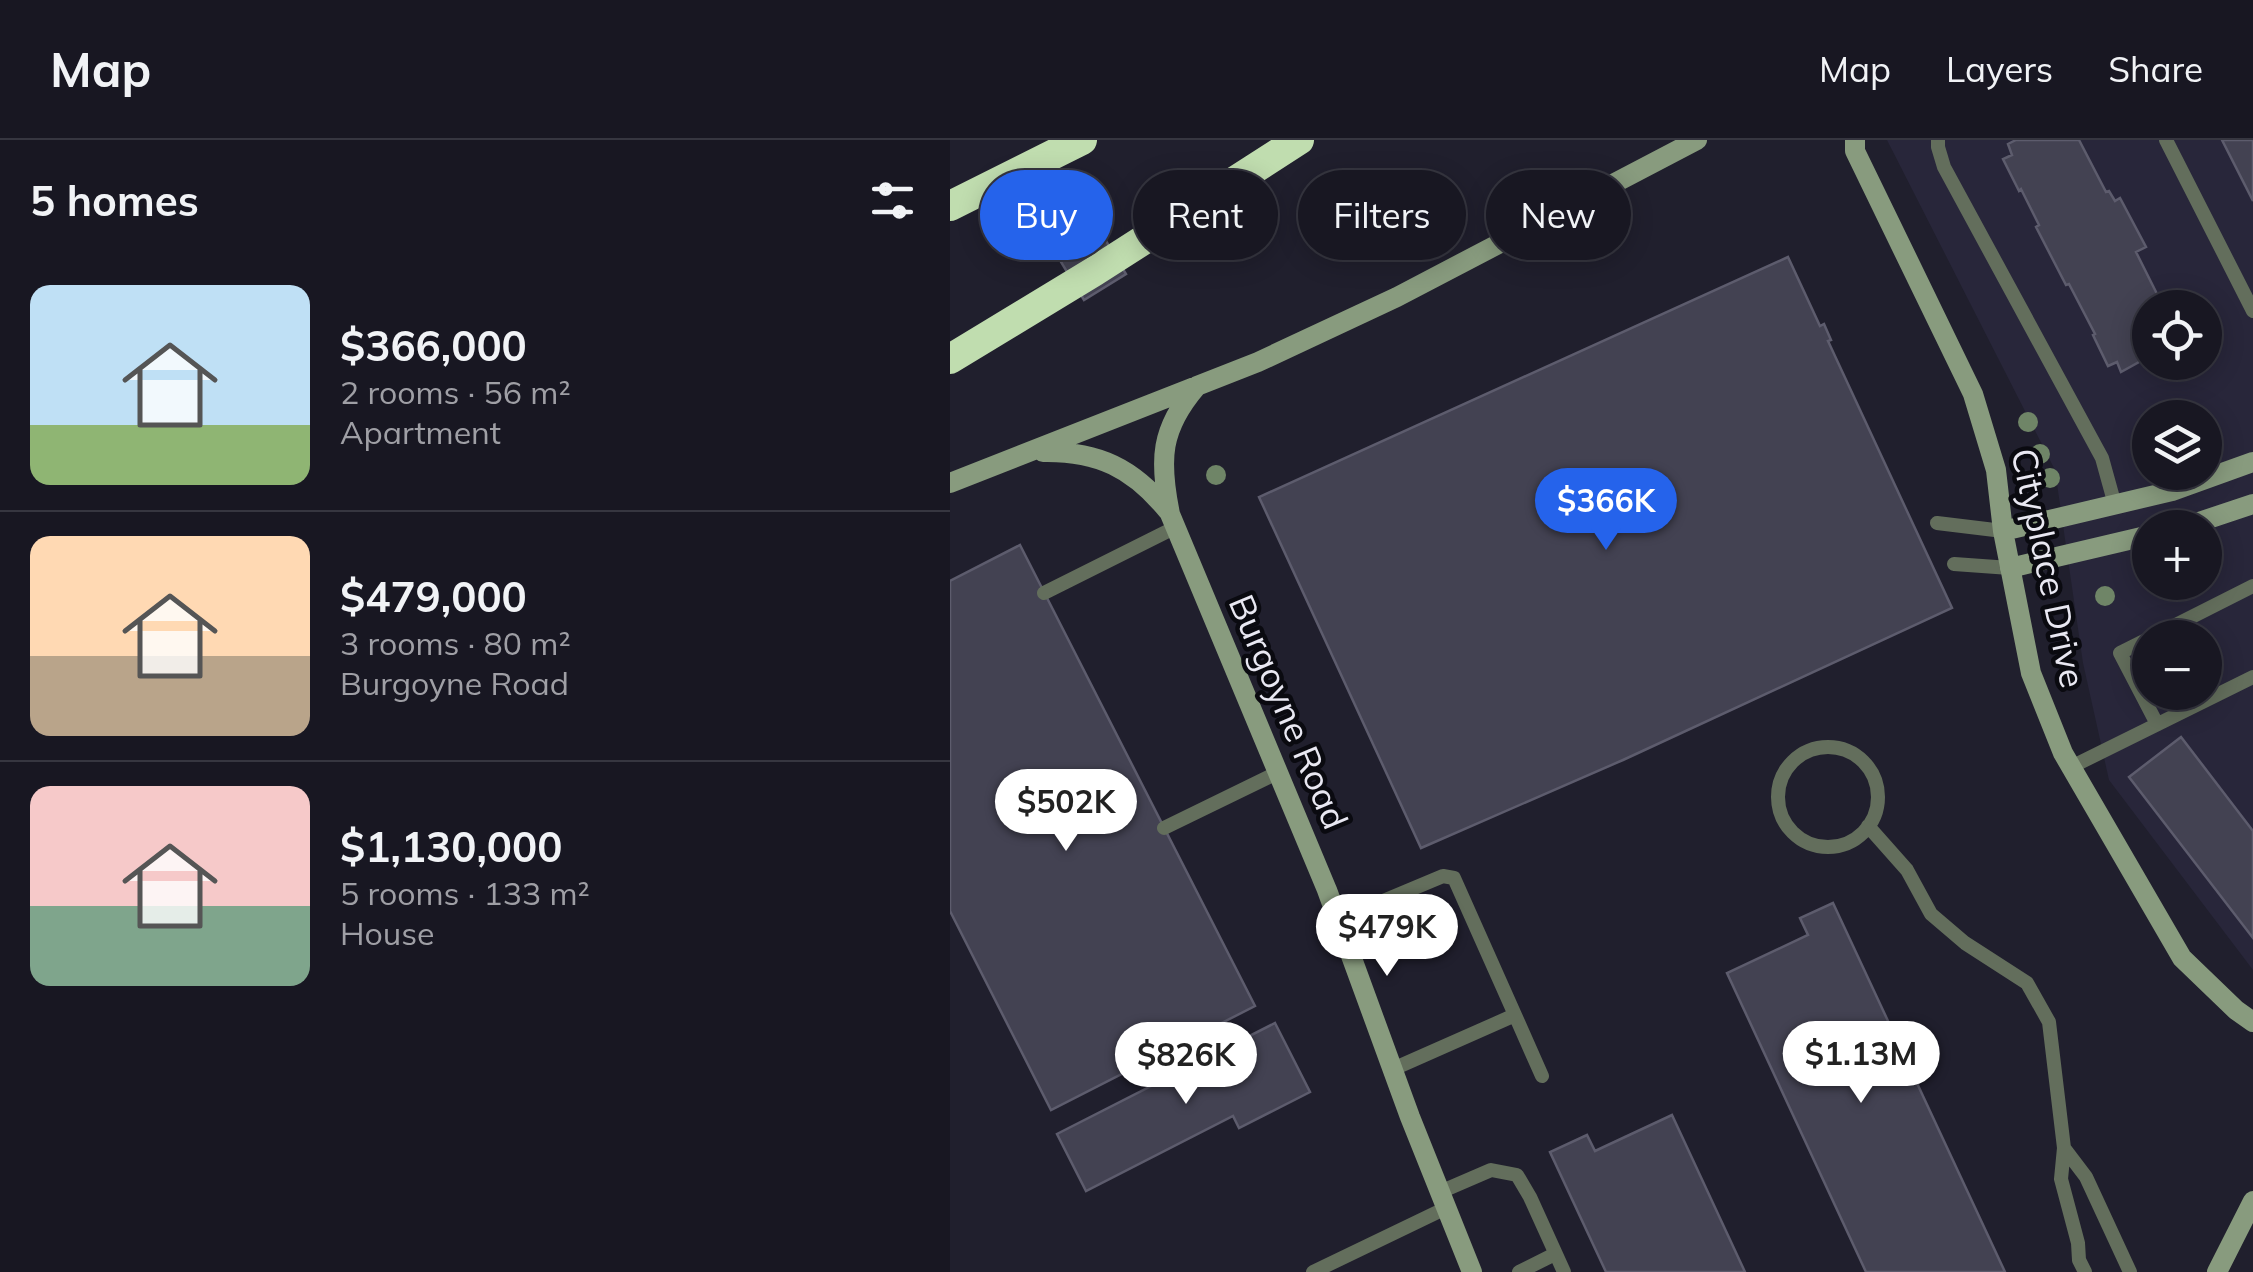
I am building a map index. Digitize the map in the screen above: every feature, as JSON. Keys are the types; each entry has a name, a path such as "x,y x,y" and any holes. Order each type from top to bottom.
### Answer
{"highway":[{"path":"950,206 1082,140"},
{"path":"950,359 1299,140"}],"street":[{"path":"950,482 1258,362 1397,297 1697,140"},
{"name":"Cityplace Drive","path":"1849,144 1973,394 1996,470 2031,673 2063,754 2182,958 2253,1022"},
{"name":"Burgoyne Road","path":"1197,386 1175,416 1164,452 1164,478 1173,520 1338,920 1472,1272"},
{"name":"Burgoyne Road","path":"1007,460 1039,452 1072,452 1105,460 1134,476 1173,520"},
{"path":"2004,531 2172,491 2253,462"},
{"path":"2222,514 2253,504"},
{"path":"2010,568 2132,539"},
{"path":"2218,1272 2253,1200"}],"lane":[{"path":"1938,140 1944,167 2102,458 2115,505"},
{"path":"2166,140 2253,311"},
{"path":"1044,593 1173,520"},
{"path":"1937,522 2004,531"},
{"path":"1954,564 2010,568"},
{"path":"2186,620 2253,586"},
{"path":"2132,647 2120,653 2132,677"},
{"path":"2070,767 2253,677"},
{"path":"2149,710 2156,724"},
{"path":"1825,746 1856,755 1868,766 1878,796 1876,812 1868,826 1857,838 1825,847 1794,833 1778,803 1785,770 1809,750 1825,746"},
{"path":"1164,828 1279,772"},
{"path":"1868,826 1907,870 1931,914 1965,943 2027,983 2049,1022 2064,1148 2060,1179 2085,1272"},
{"path":"1338,920 1443,876 1454,878 1542,1076"},
{"path":"1393,1068 1515,1015"},
{"path":"2064,1148 2086,1176 2130,1272"},
{"path":"1313,1272 1491,1170 1518,1175 1564,1272"},
{"path":"1519,1272 1556,1254"}],"shaded area":[{"path":"1887,140 2253,140 2253,970 2109,780 2083,663 2055,470"}],"building":[{"path":"2016,140 2079,140 2106,192 2115,201 2120,198 2146,247 2136,252 2155,290 2132,290 2132,366 2121,372 2117,362 2108,366 2095,334 2036,227 2039,225 2003,159 2012,155 2008,144"},
{"path":"2222,140 2253,140 2253,201"},
{"path":"1113,253 1126,274 1084,300 1061,262 1113,260"},
{"path":"1788,257 1820,326 1824,324 1831,340 1828,341 1952,608 1623,760 1421,848 1259,497"},
{"path":"1020,545 1255,1006 1051,1110 950,911 950,581"},
{"path":"2181,737 2253,831 2253,938 2129,777"},
{"path":"1833,903 2005,1272 1866,1272 1727,973 1808,935 1800,918"},
{"path":"1275,1023 1310,1092 1239,1128 1233,1116 1086,1191 1057,1134"},
{"path":"1672,1115 1745,1272 1606,1272 1550,1152 1587,1135 1595,1151"}]}
